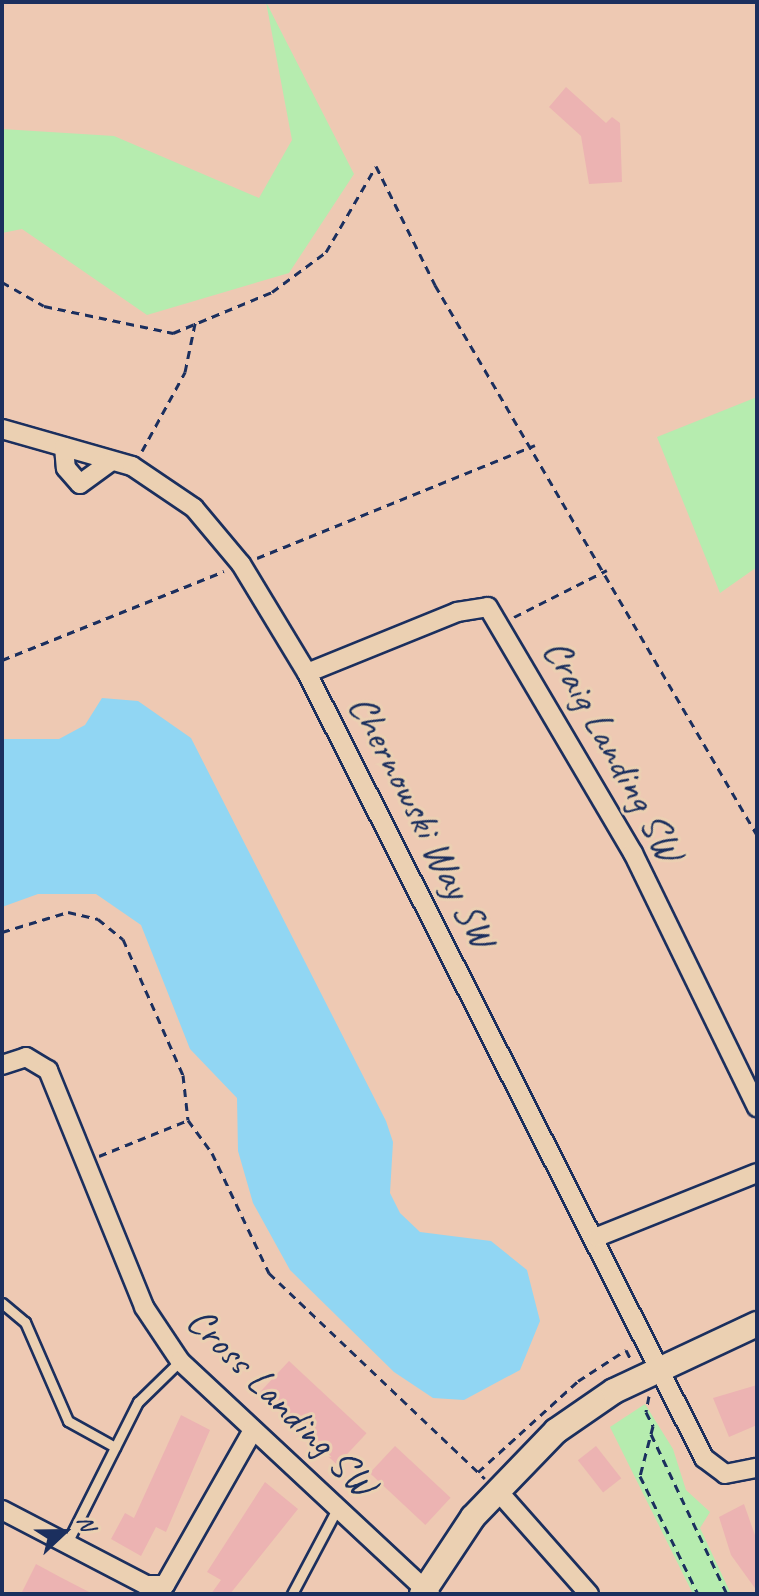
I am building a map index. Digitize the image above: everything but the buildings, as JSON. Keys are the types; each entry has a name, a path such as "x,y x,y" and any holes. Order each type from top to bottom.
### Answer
{"street":[{"name":"Chernowski Way SW","path":"2,429 132,466 194,508 241,564 307,673 597,1237 651,1373 708,1466 733,1475 757,1468"},
{"path":"64,447 66,468 80,484 112,461"},
{"name":"Craig Landing SW","path":"307,673 475,606 488,607 501,623 633,853 757,1107"},
{"name":"Cross Landing SW","path":"2,1065 26,1057 43,1063 87,1161 144,1307 180,1361 426,1593"},
{"path":"597,1237 757,1173"},
{"path":"426,1593 497,1490 556,1431 651,1373 757,1324"},
{"path":"2,1510 146,1585 165,1585 253,1430"},
{"path":"497,1490 589,1594"}],"lane":[{"path":"2,1303 25,1322 68,1421 115,1447"},
{"path":"67,1543 146,1389 180,1361"},
{"path":"292,1594 337,1509"}],"path":[{"path":"2,282 44,306 148,332 173,333 196,319 272,292 326,252 376,166 435,285 535,445 757,835"},
{"path":"132,466 185,372 196,319"},
{"path":"2,660 535,445"},
{"path":"501,623 607,570"},
{"path":"2,932 68,912 98,919 123,939 183,1075 188,1120 280,1287 497,1490"},
{"path":"87,1161 188,1120"},
{"path":"478,1473 553,1401 626,1350 651,1373 651,1434 640,1476 698,1594"},
{"path":"651,1434 727,1594"}],"green space":[{"path":"266,2 354,174 289,273 147,315 22,229 2,233 2,129 114,136 259,198 292,140"},
{"path":"757,397 757,567 720,593 657,437"},
{"path":"645,1404 673,1449 686,1490 710,1512 700,1528 731,1594 693,1594 610,1427"}],"water":[{"path":"102,698 138,701 191,738 386,1121 393,1142 390,1193 400,1213 420,1232 491,1241 527,1270 540,1321 520,1370 464,1400 433,1398 394,1372 290,1270 253,1203 238,1151 237,1098 190,1049 141,925 96,894 38,894 2,907 2,739 59,739 85,725"}]}
